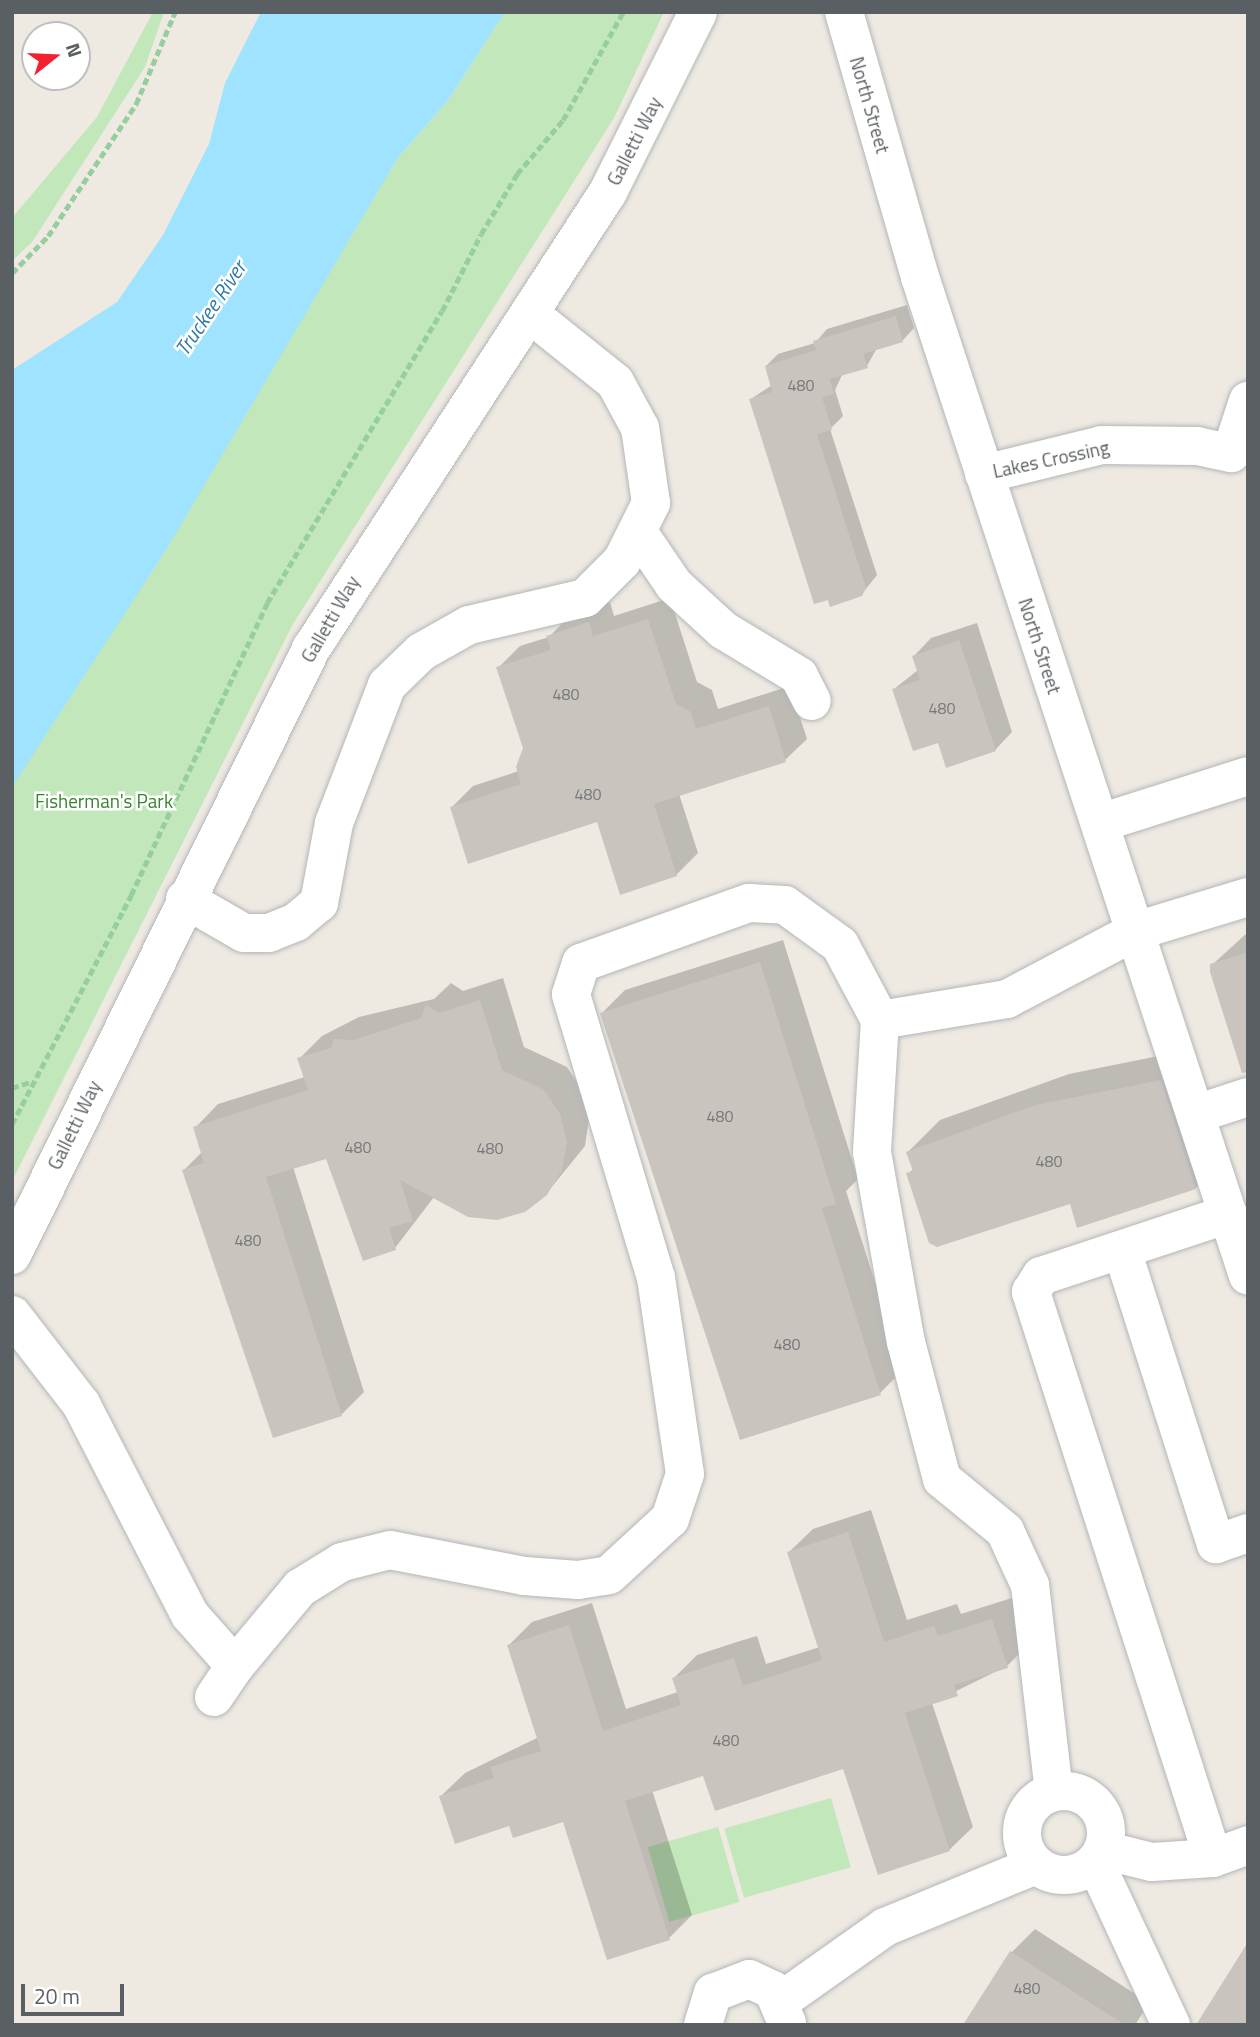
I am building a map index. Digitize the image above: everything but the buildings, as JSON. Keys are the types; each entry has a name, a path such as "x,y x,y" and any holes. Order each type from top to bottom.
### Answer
{"street":[{"name":"Galletti Way","path":"12,1255 185,899 311,649 608,192 698,12"},
{"name":"North Street","path":"844,12 984,474 1248,1276"},
{"path":"185,899 244,933 269,933 296,922 319,903 334,823 387,685 421,652 469,625 585,598 605,582 638,532 650,503 650,479 629,402 597,365 529,313"},
{"name":"Lakes Crossing","path":"984,474 1102,445 1197,446 1231,453 1248,401"},
{"path":"638,532 674,585 723,630 799,676 811,701"},
{"path":"1100,823 1248,776"},
{"path":"880,1020 1007,999 1136,931 1248,897"},
{"path":"12,1315 81,1404 224,1681 279,1607 342,1562 390,1550 578,1580 609,1575 670,1519 685,1474 679,1408 656,1278 571,994 580,963 749,903 785,905 840,945 880,1020 872,1153 906,1342 942,1479 1005,1531 1030,1585 1054,1792"},
{"path":"1196,1114 1248,1097"},
{"path":"1054,1792 1024,1820 1024,1848 1037,1865 1070,1875 1099,1856 1152,1862 1231,1851 1031,1292 1041,1276 1228,1214"},
{"path":"1122,1250 1216,1544 1248,1533"},
{"path":"1054,1792 1092,1801 1105,1824 1099,1856 1171,2025"},
{"path":"703,2025 713,1993 736,1979 762,1982 784,2012 885,1927 1037,1865"}],"path":[{"path":"12,272 48,236 136,104 175,12"},
{"path":"12,1124 31,1082 131,895 267,603 442,311 481,234 517,174 563,120 623,12"},
{"path":"12,1088 31,1082"}],"green space":[{"path":"153,12 164,12 145,67 32,242 12,261 12,218 97,117"},
{"name":"Fisherman's Park","path":"505,12 664,12 614,118 293,624 12,1181 12,787 397,159 449,99"},
{"path":"831,1798 851,1867 744,1898 724,1829"},
{"path":"718,1827 739,1902 669,1922 648,1847"}],"water":[{"name":"Truckee River","path":"261,12 505,12 449,99 397,159 166,550 12,787 12,370 117,302 163,235 209,144 225,83"}]}
